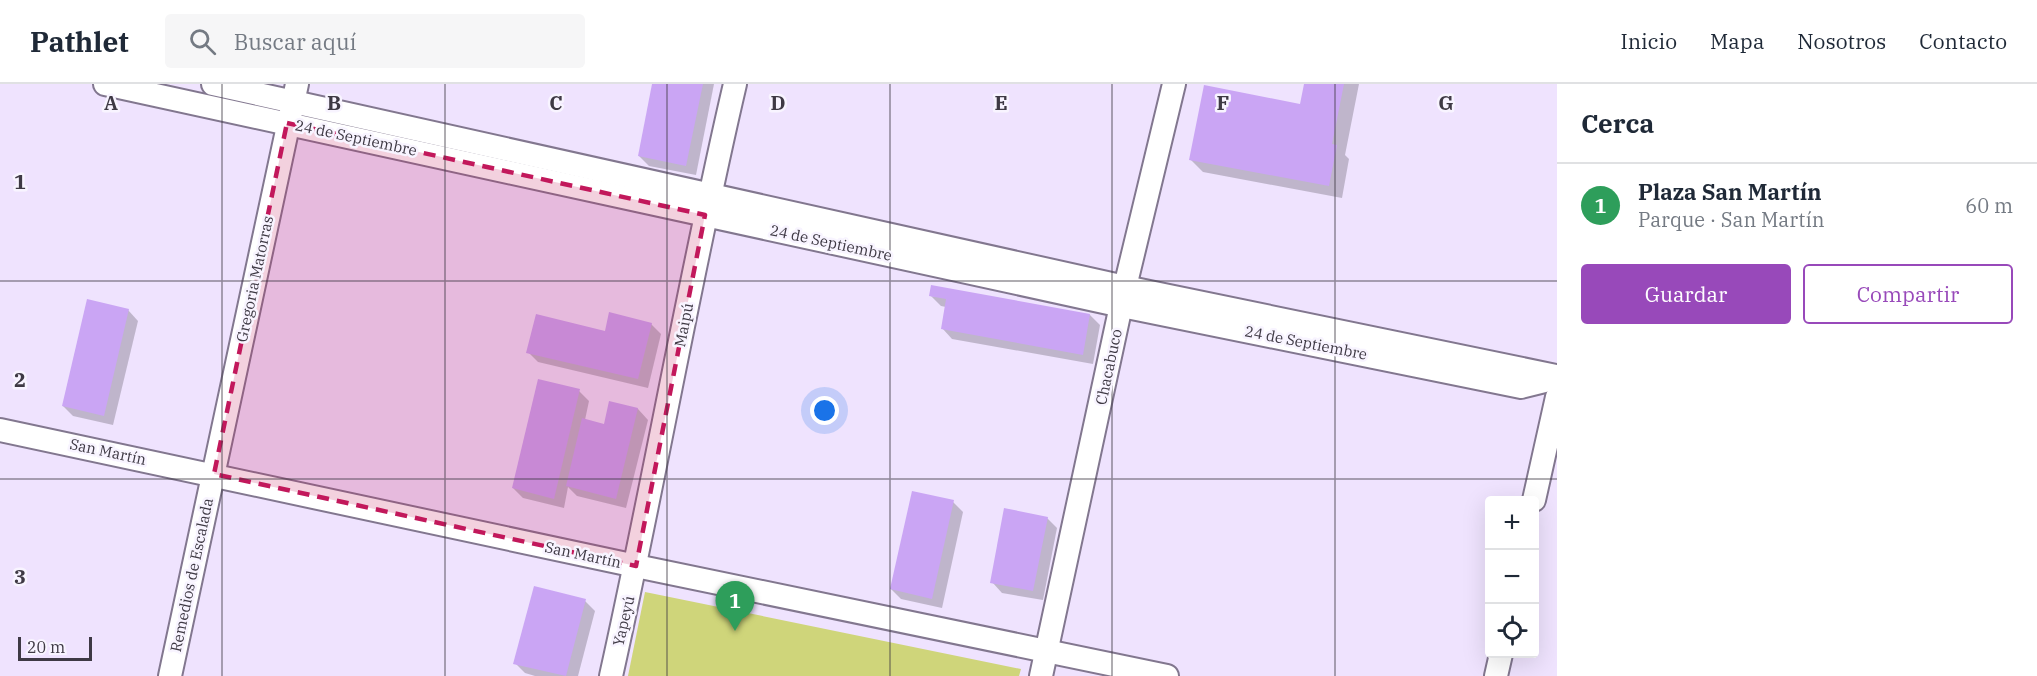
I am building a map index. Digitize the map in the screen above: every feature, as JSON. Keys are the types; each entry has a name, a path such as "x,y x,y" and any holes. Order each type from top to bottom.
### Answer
{"street":[{"name":"24 de Septiembre","path":"105,84 287,123 707,206 1124,297 1557,377"},
{"name":"24 de Septiembre","path":"213,84 295,92 707,206"},
{"name":"Maipú","path":"636,566 707,206 735,84"},
{"name":"Chacabuco","path":"1041,676 1124,297 1174,84"},
{"name":"Gregoria Matorras","path":"214,474 295,92"},
{"path":"1535,496 1557,397"},
{"name":"San Martín","path":"0,430 636,566 1167,676"},
{"name":"Remedios de Escalada","path":"170,676 214,474"},
{"name":"Yapeyú","path":"611,676 636,566"},
{"path":"1496,676 1500,658"}],"highlighted area":[{"path":"287,123 705,215 636,566 214,474"}],"green space":[{"path":"645,592 1021,669 1019,676 628,676"}],"building":[{"path":"652,84 703,84 686,166 638,156"},
{"path":"1304,84 1344,84 1332,144 1337,145 1329,186 1189,160 1204,85 1300,104"},
{"path":"931,285 1090,314 1083,355 941,329 946,299 929,296"},
{"path":"87,299 129,309 104,416 62,406"},
{"path":"609,312 652,323 638,379 526,353 536,314 605,331"},
{"path":"538,379 580,389 554,499 512,488"},
{"path":"609,401 638,408 616,499 566,486 582,418 604,424"},
{"path":"912,491 954,500 932,599 890,589"},
{"path":"1004,508 1048,517 1033,591 990,583"},
{"path":"534,586 586,599 566,676 513,664"}],"place":[{"name":"Plaza San Martín","path":"735,631"}]}
